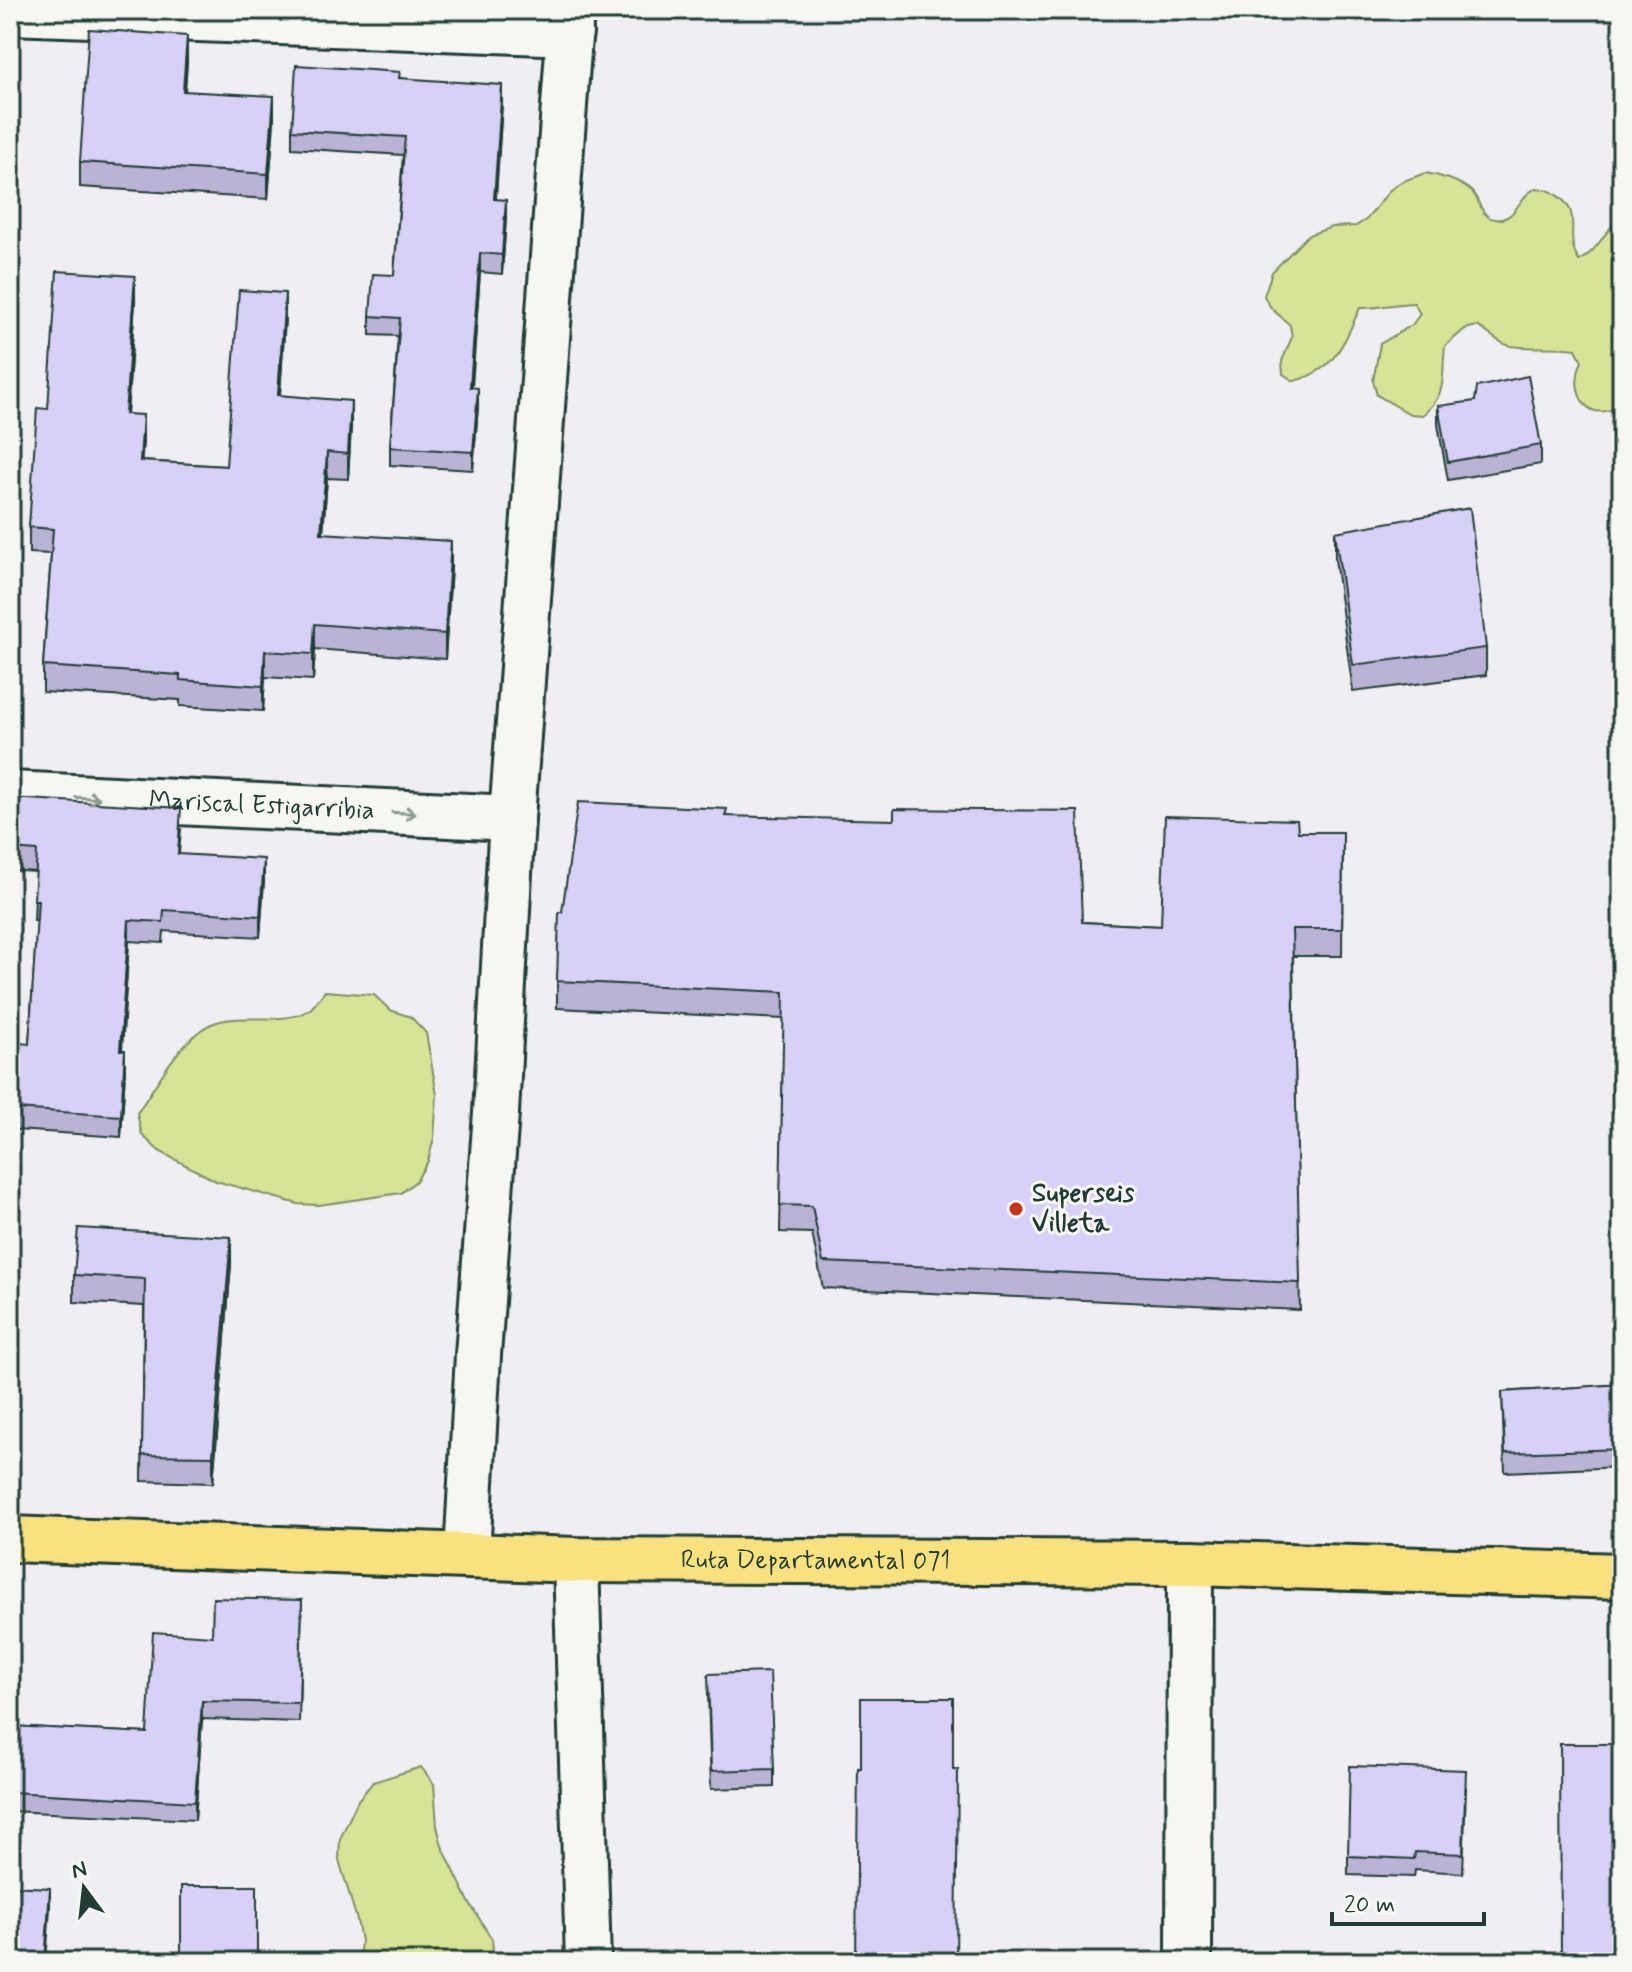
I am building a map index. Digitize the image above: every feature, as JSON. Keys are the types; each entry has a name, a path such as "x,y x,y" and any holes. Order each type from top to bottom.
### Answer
{"main road":[{"name":"Ruta Departamental 071","path":"10,1539 576,1560 1190,1563 1622,1576"}],"street":[{"path":"10,12 570,22 512,818 467,1555"},
{"name":"Mariscal Estigarribia","path":"10,794 512,818"},
{"path":"576,1560 588,1962"},
{"path":"1189,1962 1190,1563"}],"green space":[{"path":"1425,173 1466,187 1483,212 1495,219 1508,217 1533,190 1550,191 1562,199 1572,215 1572,241 1579,261 1622,219 1622,403 1600,412 1584,404 1577,385 1582,361 1576,349 1511,346 1477,326 1465,329 1445,346 1442,384 1437,399 1423,415 1410,414 1377,395 1373,381 1380,344 1412,325 1420,314 1414,303 1360,308 1343,344 1329,363 1294,381 1283,374 1282,361 1292,337 1290,325 1271,308 1264,296 1272,272 1308,235 1332,227 1356,226 1367,219 1390,190"},
{"path":"325,991 374,995 390,1010 411,1017 426,1033 437,1095 434,1138 428,1161 416,1181 401,1193 319,1205 298,1204 216,1181 159,1151 142,1135 137,1113 173,1059 201,1030 226,1020 296,1015 309,1010"},
{"path":"421,1767 434,1784 442,1846 469,1902 492,1939 494,1962 359,1962 361,1941 339,1860 340,1839 358,1800 373,1782"}],"building":[{"path":"89,29 187,36 183,91 274,96 268,174 80,162"},
{"path":"296,65 400,72 399,78 502,85 494,199 506,200 502,255 480,253 470,387 478,388 473,452 390,447 400,318 370,316 373,274 394,275 405,137 292,130"},
{"path":"57,271 135,276 125,414 143,415 140,461 226,466 239,290 285,293 278,395 351,401 348,454 327,452 321,533 451,541 445,634 315,624 313,654 265,651 263,686 180,680 180,675 43,666 53,529 29,527 37,408 48,409"},
{"path":"1528,376 1541,445 1448,462 1438,406 1475,401 1477,387"},
{"path":"1470,508 1486,648 1353,665 1335,532"},
{"path":"10,798 181,808 178,854 264,859 260,916 164,910 163,922 129,920 120,1050 125,1050 121,1116 16,1109 20,1043 29,1044 38,900 34,900 37,851 10,849"},
{"path":"578,802 727,809 725,816 894,820 894,809 1078,811 1082,922 1161,926 1165,816 1297,820 1298,832 1343,832 1342,929 1292,929 1300,1283 823,1262 812,1206 780,1205 784,992 557,981 559,912 562,912"},
{"path":"78,1228 231,1237 213,1456 142,1455 145,1279 74,1275"},
{"path":"1622,1384 1622,1449 1505,1453 1502,1392"},
{"path":"213,1598 302,1600 299,1703 202,1701 195,1802 10,1792 10,1726 147,1733 153,1632 212,1636"},
{"path":"770,1672 774,1769 711,1771 708,1674"},
{"path":"861,1698 953,1698 953,1769 958,1769 956,1962 856,1962"},
{"path":"1560,1744 1622,1744 1622,1962 1561,1962"},
{"path":"1350,1766 1466,1770 1463,1854 1415,1852 1414,1859 1348,1856"},
{"path":"10,1886 50,1888 45,1962 10,1962"},
{"path":"181,1886 257,1886 257,1962 181,1962"},
{"path":"684,1958 783,1962 684,1962"}],"place":[{"name":"Superseis Villeta","path":"1016,1209"}]}
